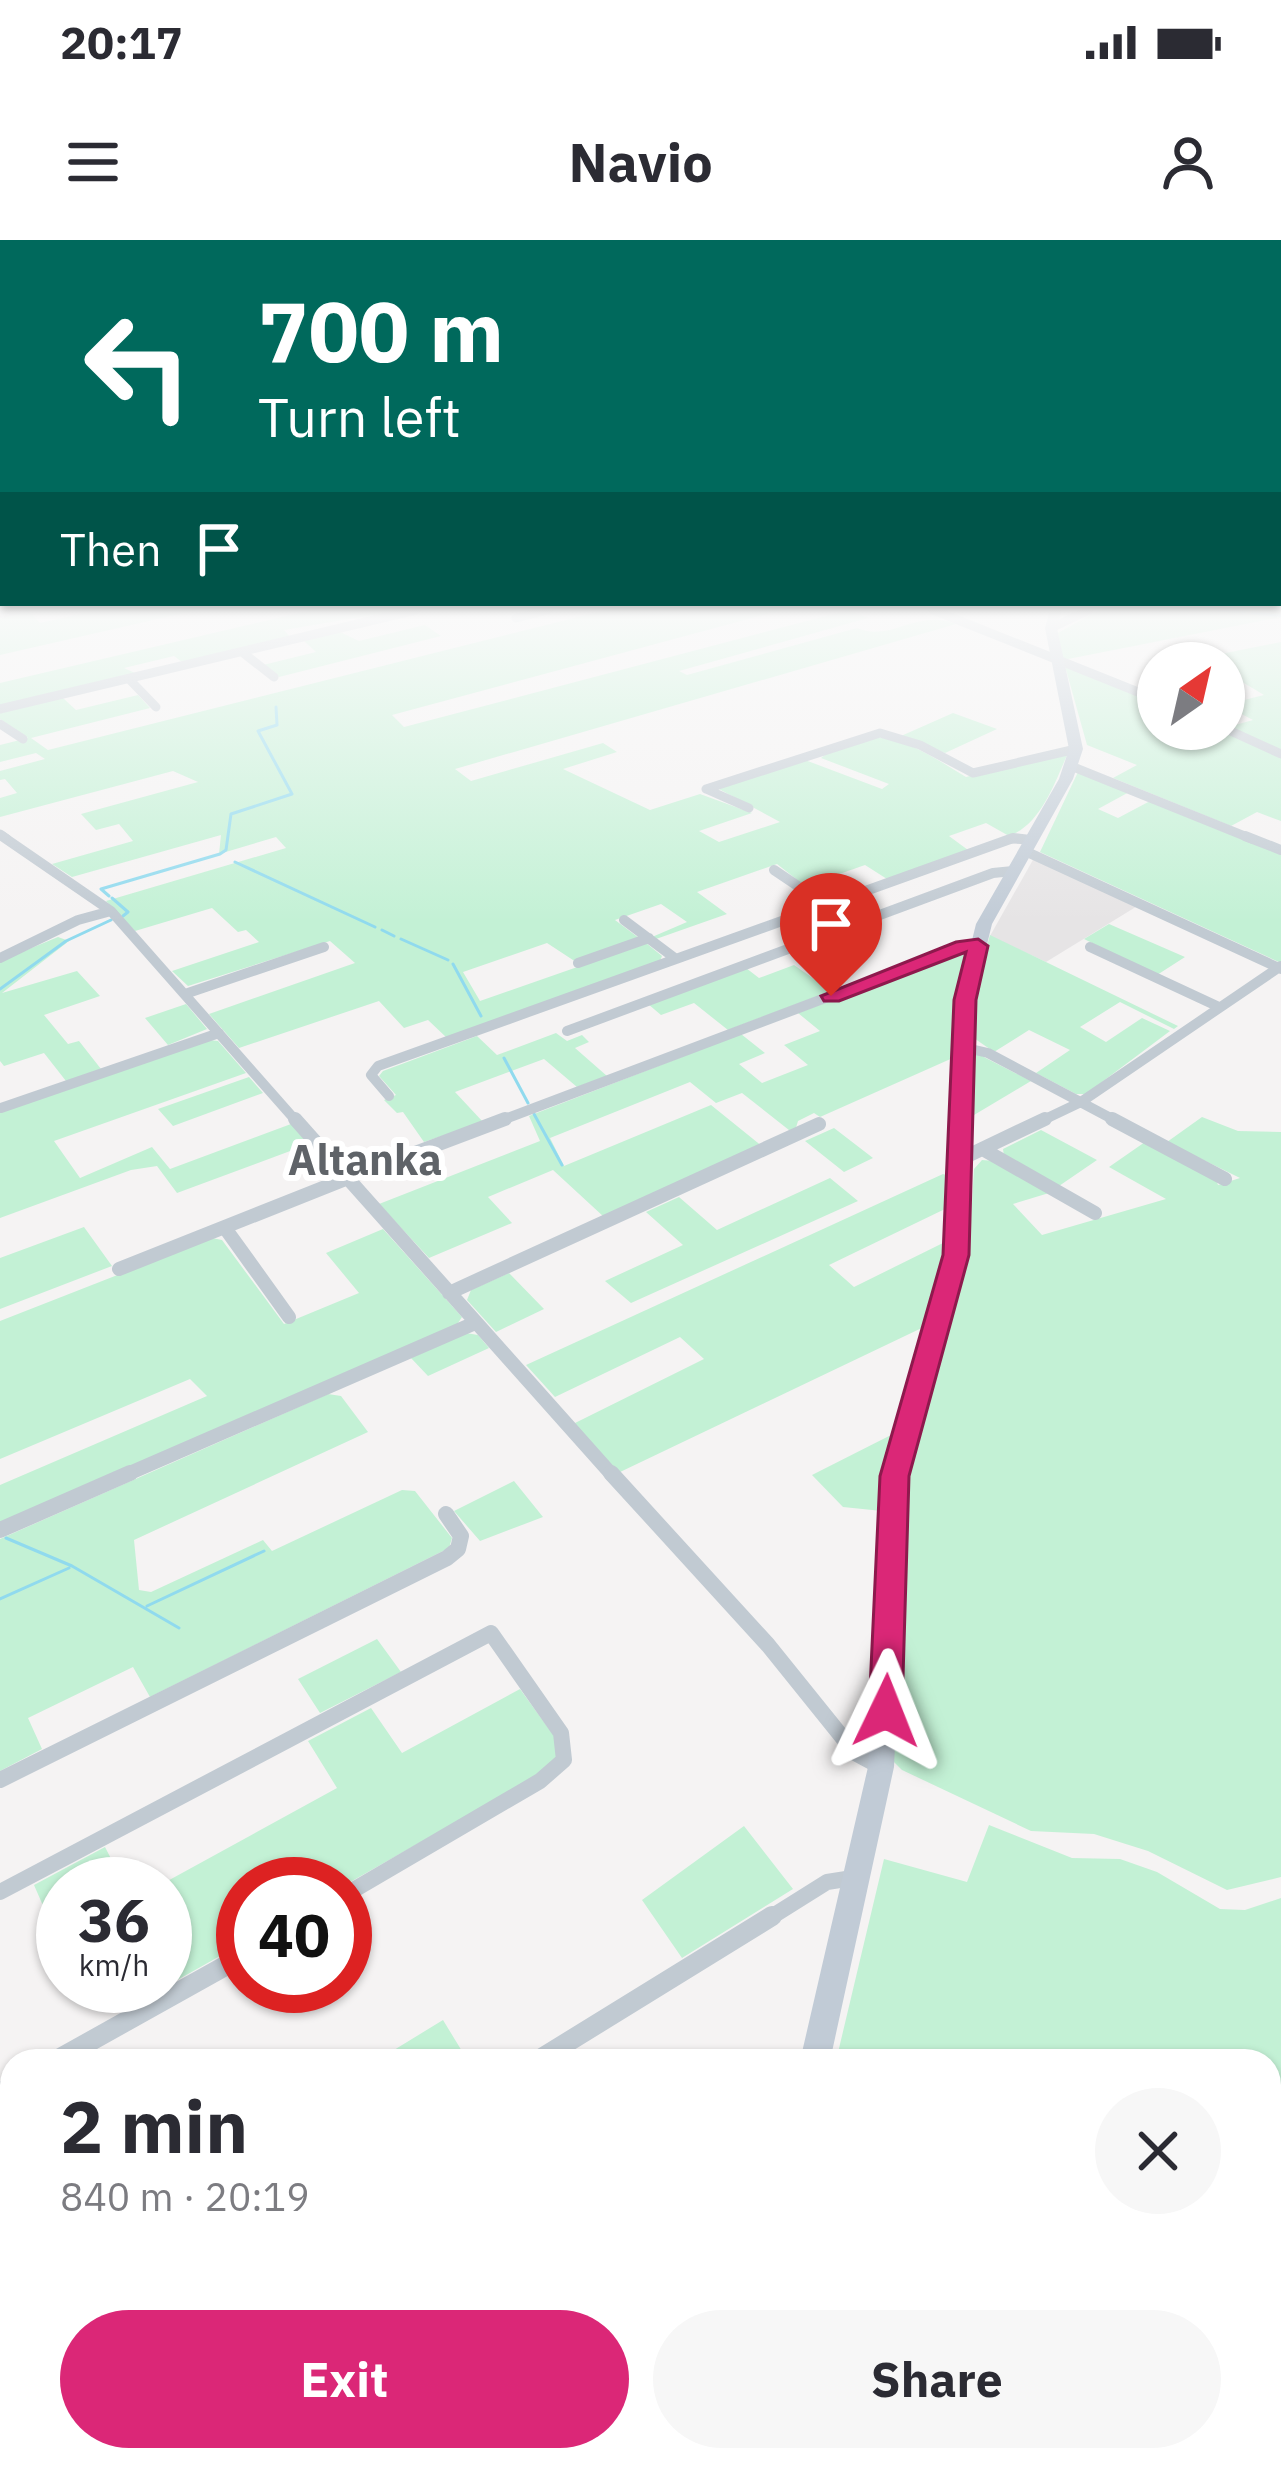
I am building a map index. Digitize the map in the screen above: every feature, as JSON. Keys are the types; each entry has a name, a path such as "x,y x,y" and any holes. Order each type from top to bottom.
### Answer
{"street":[{"path":"817,2049 860,1877 881,1767 894,1476 953,1267 965,1000 978,946 1074,758 1066,714"},
{"path":"0,724 22,739"},
{"path":"749,808 706,789 880,733 907,740 973,773 1074,758 1281,850"},
{"path":"1245,738 1281,754"},
{"path":"0,834 111,911 768,1645 855,1753 881,1767"},
{"path":"389,1096 371,1075 378,1066 1013,838 1280,967"},
{"path":"774,870 826,905"},
{"path":"567,1031 992,873 1013,871"},
{"path":"0,958 78,920 111,911"},
{"path":"624,920 676,959"},
{"path":"578,963 649,938"},
{"path":"416,1153 963,946 978,946"},
{"path":"185,994 324,947"},
{"path":"1090,947 1219,1007"},
{"path":"961,1159 1081,1102 1280,967"},
{"path":"1,1108 219,1033"},
{"path":"962,1047 988,1053 1225,1179"},
{"path":"449,1293 819,1124"},
{"path":"986,1151 1095,1213"},
{"path":"119,1269 348,1178"},
{"path":"225,1228 290,1317"},
{"path":"0,1530 475,1322"},
{"path":"0,1780 447,1558 458,1549 460,1536 446,1514"},
{"path":"0,1892 491,1633 561,1733 564,1760 540,1781 372,1879"},
{"path":"557,2049 827,1882 860,1877"},
{"path":"77,2049 216,1971"}],"shaded area":[{"path":"1034,858 1139,905 1046,962 990,936"}],"green space":[{"path":"0,714 126,714 31,738 48,750 191,714 395,714 404,727 453,714 645,714 455,769 471,781 603,743 617,752 563,769 650,810 700,794 752,813 699,831 719,842 780,822 717,788 805,760 882,789 889,784 821,758 859,739 895,740 966,777 1069,751 1039,812 1009,836 986,823 949,836 968,850 887,879 865,865 805,886 777,864 697,892 727,914 656,939 652,937 687,922 661,904 615,920 639,938 576,962 547,943 463,972 480,1001 646,943 662,956 660,961 447,1038 428,1020 404,1028 379,1001 239,1048 209,1014 355,963 330,941 188,986 172,971 259,942 246,930 238,932 212,908 135,931 106,901 286,848 276,837 219,854 221,835 72,877 52,864 133,841 119,824 96,830 81,814 198,782 173,771 0,817 0,798 17,793 5,779 0,780 0,771 45,759 36,753 0,762 0,745 28,738 0,719"},
{"path":"951,714 997,729 945,753 901,736"},
{"path":"1078,714 1137,714 1137,750 1245,750 1245,739 1281,755 1281,821 1257,812 1231,826 1113,778 1137,765 1087,745"},
{"path":"1245,714 1281,714 1281,751 1245,735 1245,722 1253,720"},
{"path":"1078,772 1131,791 1098,809 1118,818 1152,800 1281,852 1281,963 1040,852"},
{"path":"1109,924 1185,957 1157,975 1084,939"},
{"path":"990,935 1178,1026 1174,1029 1120,1002 1080,1027 1106,1042 1142,1018 1170,1031 1086,1094 1076,1094 1036,1073 1070,1050 1029,1030 994,1052 971,1036 972,1000"},
{"path":"58,937 69,941 2,993 77,971 100,996 44,1015 68,1044 79,1041 101,1069 66,1081 44,1053 4,1066 0,1061 0,961"},
{"path":"969,949 956,1004 955,1057 820,1117 814,1113 798,1121 794,1134 742,1093 716,1103 690,1082 550,1138 564,1166 711,1105 763,1147 604,1217 553,1170 488,1197 512,1223 429,1258 379,1204 540,1141 529,1116 741,1034 765,1053 739,1064 762,1083 808,1065 784,1045 820,1031 798,1013"},
{"path":"794,965 831,991 728,1030 694,1003 661,1015 648,1004 746,968 759,978"},
{"path":"186,1004 207,1029 168,1045 145,1018"},
{"path":"556,1033 567,1041 582,1035 589,1042 575,1048 607,1076 577,1087 544,1059 455,1092 483,1122 424,1142 403,1112 397,1113 384,1100 396,1095 379,1076 383,1071 477,1036 497,1055"},
{"path":"209,1040 218,1041 246,1073 54,1141 80,1178 152,1147 170,1169 291,1124 309,1144 177,1193 157,1166 131,1170 0,1218 0,1112"},
{"path":"971,1054 1031,1081 974,1115"},
{"path":"249,1077 263,1093 173,1126 158,1109"},
{"path":"1202,1117 1238,1131 1281,1132 1281,1877 1227,1890 1148,1851 1094,1834 1031,1831 902,1770 892,1760 910,1470 969,1256 974,1169 982,1160 994,1161 1049,1193 1013,1204 1042,1235 1166,1199 1109,1167 1145,1142 1216,1179 1218,1185 1240,1178 1167,1142"},
{"path":"834,1128 873,1158 844,1172 805,1141"},
{"path":"1041,1130 1097,1160 1059,1186 1004,1156 1003,1149"},
{"path":"943,1174 949,1176 945,1209 829,1265 854,1287 947,1241 947,1260 928,1325 618,1473 573,1424 704,1359 680,1337 555,1397 526,1365"},
{"path":"830,1178 858,1201 631,1303 605,1281 683,1245 646,1212 679,1197 717,1230"},
{"path":"84,1227 112,1266 0,1309 0,1258"},
{"path":"383,1229 462,1317 456,1326 0,1523 0,1485 207,1396 190,1379 0,1459 0,1321 212,1238 222,1240 284,1324 359,1293 326,1253"},
{"path":"509,1273 544,1309 496,1332 467,1300 471,1290"},
{"path":"466,1333 478,1335 489,1348 428,1376 411,1358"},
{"path":"328,1394 341,1396 368,1432 134,1540 139,1590 151,1592 263,1540 272,1551 402,1490 415,1491 452,1538 449,1548 150,1697 133,1667 28,1718 42,1749 0,1771 0,1539"},
{"path":"893,1434 884,1464 882,1511 843,1507 812,1475"},
{"path":"514,1481 543,1517 480,1541 454,1511"},
{"path":"377,1639 401,1672 320,1713 298,1679"},
{"path":"520,1689 562,1747 555,1766 372,1870 372,1857 216,1857 216,1958 192,1972 192,1868 337,1788 308,1741 371,1708 402,1753"},
{"path":"989,1825 1072,1858 1120,1859 1157,1872 1220,1909 1245,1910 1281,1898 1281,2049 839,2049 884,1859 967,1882"},
{"path":"744,1826 793,1889 682,1958 642,1900"},
{"path":"105,1847 110,1857 86,1857"},
{"path":"443,2020 461,2049 396,2049"}],"waterway":[{"path":"109,896 101,889 220,854 226,850 231,814 292,794 258,731 277,725 276,714"},
{"path":"235,862 375,927"},
{"path":"112,898 128,912 123,916"},
{"path":"0,989 66,941 111,920"},
{"path":"382,930 394,936"},
{"path":"401,939 448,960"},
{"path":"453,964 481,1016"},
{"path":"504,1058 528,1103"},
{"path":"534,1114 562,1165"},
{"path":"6,1538 72,1566 179,1628"},
{"path":"147,1606 264,1551"},
{"path":"0,1599 69,1568"}],"district":[{"name":"Altanka","path":"365,1160"}],"route":[{"path":"831,996 963,946 978,946 965,1000 956,1255 898,1448 894,1476 886,1711"}]}
